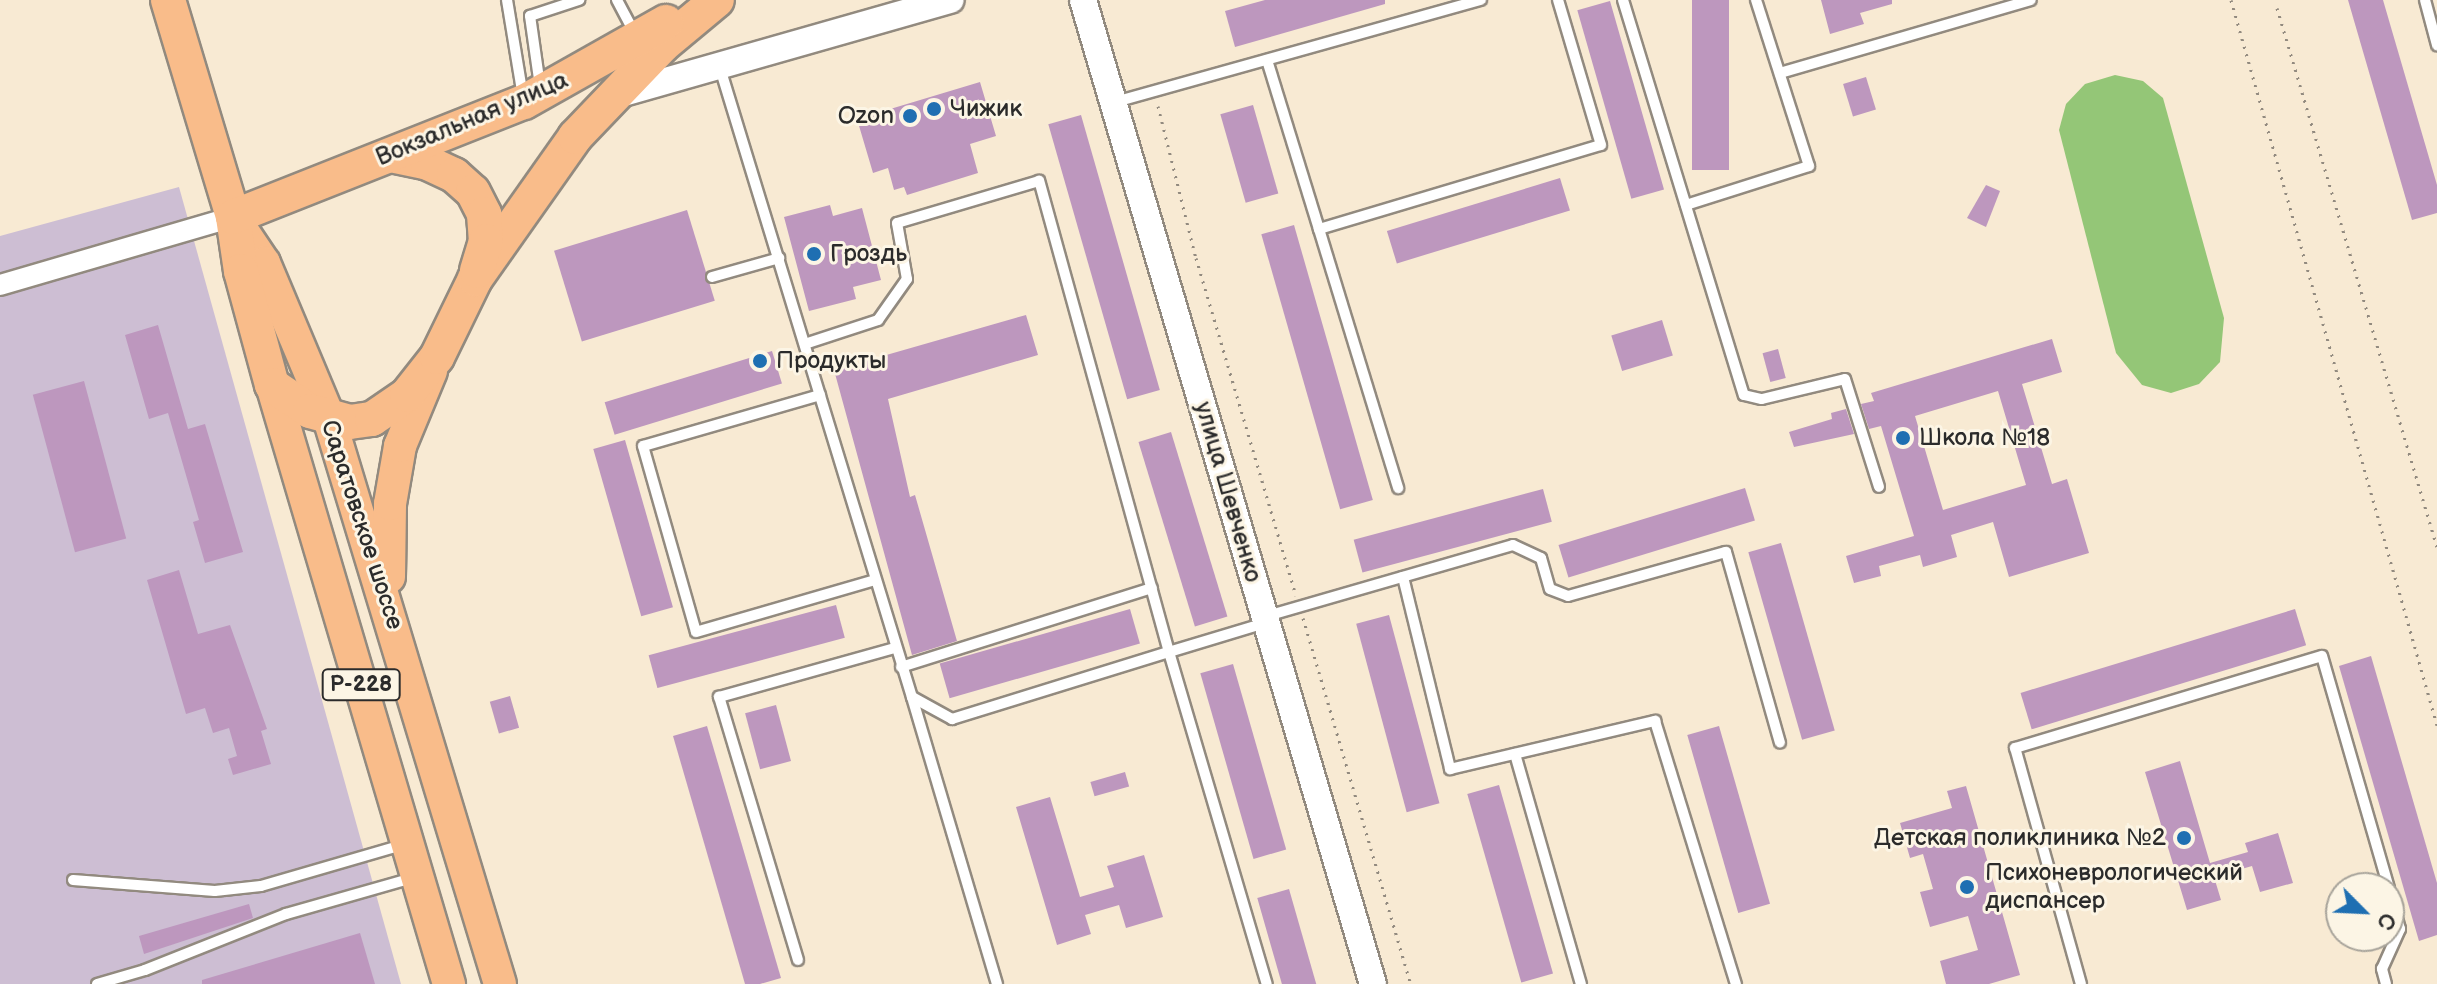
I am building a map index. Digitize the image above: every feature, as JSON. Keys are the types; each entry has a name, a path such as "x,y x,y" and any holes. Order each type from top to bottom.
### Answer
{"highway":[{"name":"Саратовское шоссе","path":"168,0 233,217 241,271 272,385"},
{"name":"Вокзальная улица","path":"233,217 533,98 638,40 700,0"},
{"path":"475,279 609,97 717,0"},
{"path":"272,385 290,401 329,418 361,421 389,411 437,357 475,279 486,241 484,214 473,192 454,175 428,163 391,155"}],"main road":[{"name":"Саратовское шоссе","path":"233,217 264,263 329,418 388,604 500,984"},
{"path":"388,604 390,504 400,446 437,357"},
{"name":"Саратовское шоссе","path":"272,385 449,984"}],"street":[{"path":"609,97 951,0"},
{"name":"улица Шевченко","path":"1083,0 1373,984"},
{"path":"0,285 233,217"}],"lane":[{"path":"507,0 533,98"},
{"path":"533,98 530,16 579,0"},
{"path":"617,0 638,40"},
{"path":"1113,102 1481,0"},
{"path":"1319,229 1601,145 1558,0"},
{"path":"1623,0 1744,395 1762,399 1845,379 1879,487"},
{"path":"1686,205 1809,166 1756,0"},
{"path":"1780,73 2031,0"},
{"path":"2425,0 2437,45"},
{"path":"1267,60 1398,488"},
{"path":"720,66 997,984"},
{"path":"805,344 878,320 907,279 897,223 1039,181 1169,652 1267,984"},
{"path":"712,277 779,258"},
{"path":"820,395 643,446 696,632 875,580"},
{"path":"912,697 952,719 1169,652 1300,606 1513,545 1541,558 1550,589 1568,596 1726,552 1780,743"},
{"path":"1403,577 1450,769 1655,721 1736,984"},
{"path":"901,667 1152,588"},
{"path":"798,960 719,697 895,648"},
{"path":"2081,984 2015,748 2322,656 2384,872"},
{"path":"1515,754 1581,984"},
{"path":"73,880 215,891 261,886 407,843"},
{"path":"97,984 145,970 286,914 418,877"},
{"path":"2386,984 2382,969 2390,952"}],"path":[{"path":"2231,0 2437,725"},
{"path":"2277,8 2437,547"},
{"path":"1154,91 1196,258 1411,984"}],"shaded area":[{"path":"179,187 401,984 0,984 0,236"}],"green space":[{"path":"2115,75 2143,81 2163,98 2224,318 2220,362 2199,384 2171,393 2142,385 2116,353 2059,130 2066,104 2085,84"}],"building":[{"path":"1265,0 1385,0 1385,4 1235,47 1225,11"},
{"path":"1692,0 1729,0 1729,170 1692,170"},
{"path":"1821,0 1892,0 1892,4 1860,13 1864,24 1830,34"},
{"path":"2348,0 2383,0 2437,185 2437,213 2412,220"},
{"path":"1610,1 1664,189 1631,199 1577,10"},
{"path":"1866,77 1876,110 1853,117 1843,84"},
{"path":"980,82 996,136 970,144 978,173 907,195 904,187 894,190 888,168 873,173 857,119"},
{"path":"1253,105 1278,193 1246,203 1220,114"},
{"path":"1081,115 1160,390 1127,399 1048,124"},
{"path":"1560,178 1570,211 1397,263 1387,231"},
{"path":"1986,185 2000,191 1986,227 1967,218"},
{"name":"Гроздь","path":"830,205 833,216 862,208 881,280 853,287 856,299 809,311 784,217"},
{"path":"687,210 715,301 582,341 554,251"},
{"path":"1294,225 1373,500 1340,509 1261,234"},
{"path":"1026,315 1038,355 888,399 910,497 915,495 957,641 912,655 834,370"},
{"path":"1662,320 1673,355 1622,371 1611,335"},
{"path":"158,325 188,429 205,424 243,552 205,563 193,522 199,520 168,413 149,419 125,335"},
{"name":"Школа №18","path":"2052,339 2062,372 2022,384 2052,484 2067,479 2089,553 2009,577 1993,522 1951,535 1957,557 1923,567 1920,555 1879,566 1881,576 1854,583 1846,556 1914,536 1881,426 1869,429 1861,404 1874,401 1871,393","holes":["1998,391 2026,485 1943,510 1915,416"]},
{"path":"1778,349 1786,378 1770,382 1763,353"},
{"path":"772,351 782,384 615,435 605,402"},
{"path":"84,381 126,538 75,552 33,395"},
{"path":"1846,409 1854,434 1794,447 1789,432 1832,419 1831,413"},
{"path":"1171,432 1227,617 1195,627 1138,442"},
{"path":"625,440 673,607 641,616 593,449"},
{"path":"1745,488 1755,521 1568,578 1559,545"},
{"path":"1543,489 1552,522 1362,573 1354,540"},
{"path":"1781,543 1835,730 1802,740 1748,552"},
{"path":"179,570 198,634 230,625 267,729 261,731 271,764 233,775 228,759 237,756 229,728 213,733 205,708 186,714 147,580"},
{"path":"836,605 845,638 657,688 649,655"},
{"path":"1130,609 1140,644 950,698 940,664"},
{"path":"2295,609 2306,645 2032,729 2021,693"},
{"path":"1389,615 1439,803 1407,812 1356,624"},
{"path":"2371,656 2437,883 2437,935 2419,941 2405,893 2405,872 2399,872 2339,666"},
{"path":"1233,664 1286,850 1254,859 1200,673"},
{"path":"510,696 519,728 499,734 490,702"},
{"path":"776,705 791,761 760,769 745,713"},
{"path":"707,726 781,978 760,984 745,984 673,736"},
{"path":"1719,726 1770,904 1738,913 1687,735"},
{"name":"Детская поликлиника №2","path":"2180,761 2210,863 2248,852 2245,843 2278,833 2293,883 2260,892 2252,866 2214,877 2221,900 2187,910 2145,772"},
{"path":"1125,772 1129,786 1095,796 1090,782"},
{"path":"1499,785 1553,973 1521,983 1467,794"},
{"name":"Психоневрологический диспансер","path":"1966,786 2020,975 1989,984 1946,984 1940,961 1978,950 1968,916 1930,927 1920,892 1933,889 1923,854 1910,858 1900,823 1952,808 1947,791"},
{"path":"1050,797 1080,897 1114,887 1107,866 1144,855 1163,917 1126,928 1119,905 1085,915 1091,934 1057,945 1016,807"},
{"path":"1289,889 1316,984 1282,984 1257,898"},
{"path":"249,904 253,918 144,954 139,936"},
{"path":"360,933 375,984 202,984 202,980"}],"place":[{"name":"Чижик","path":"934,109"},
{"name":"Ozon","path":"910,116"},
{"name":"Гроздь","path":"814,254"},
{"name":"Продукты","path":"760,361"},
{"name":"Школа №18","path":"1903,438"},
{"name":"Детская поликлиника №2","path":"2184,838"},
{"name":"Психоневрологический диспансер","path":"1967,887"}]}
